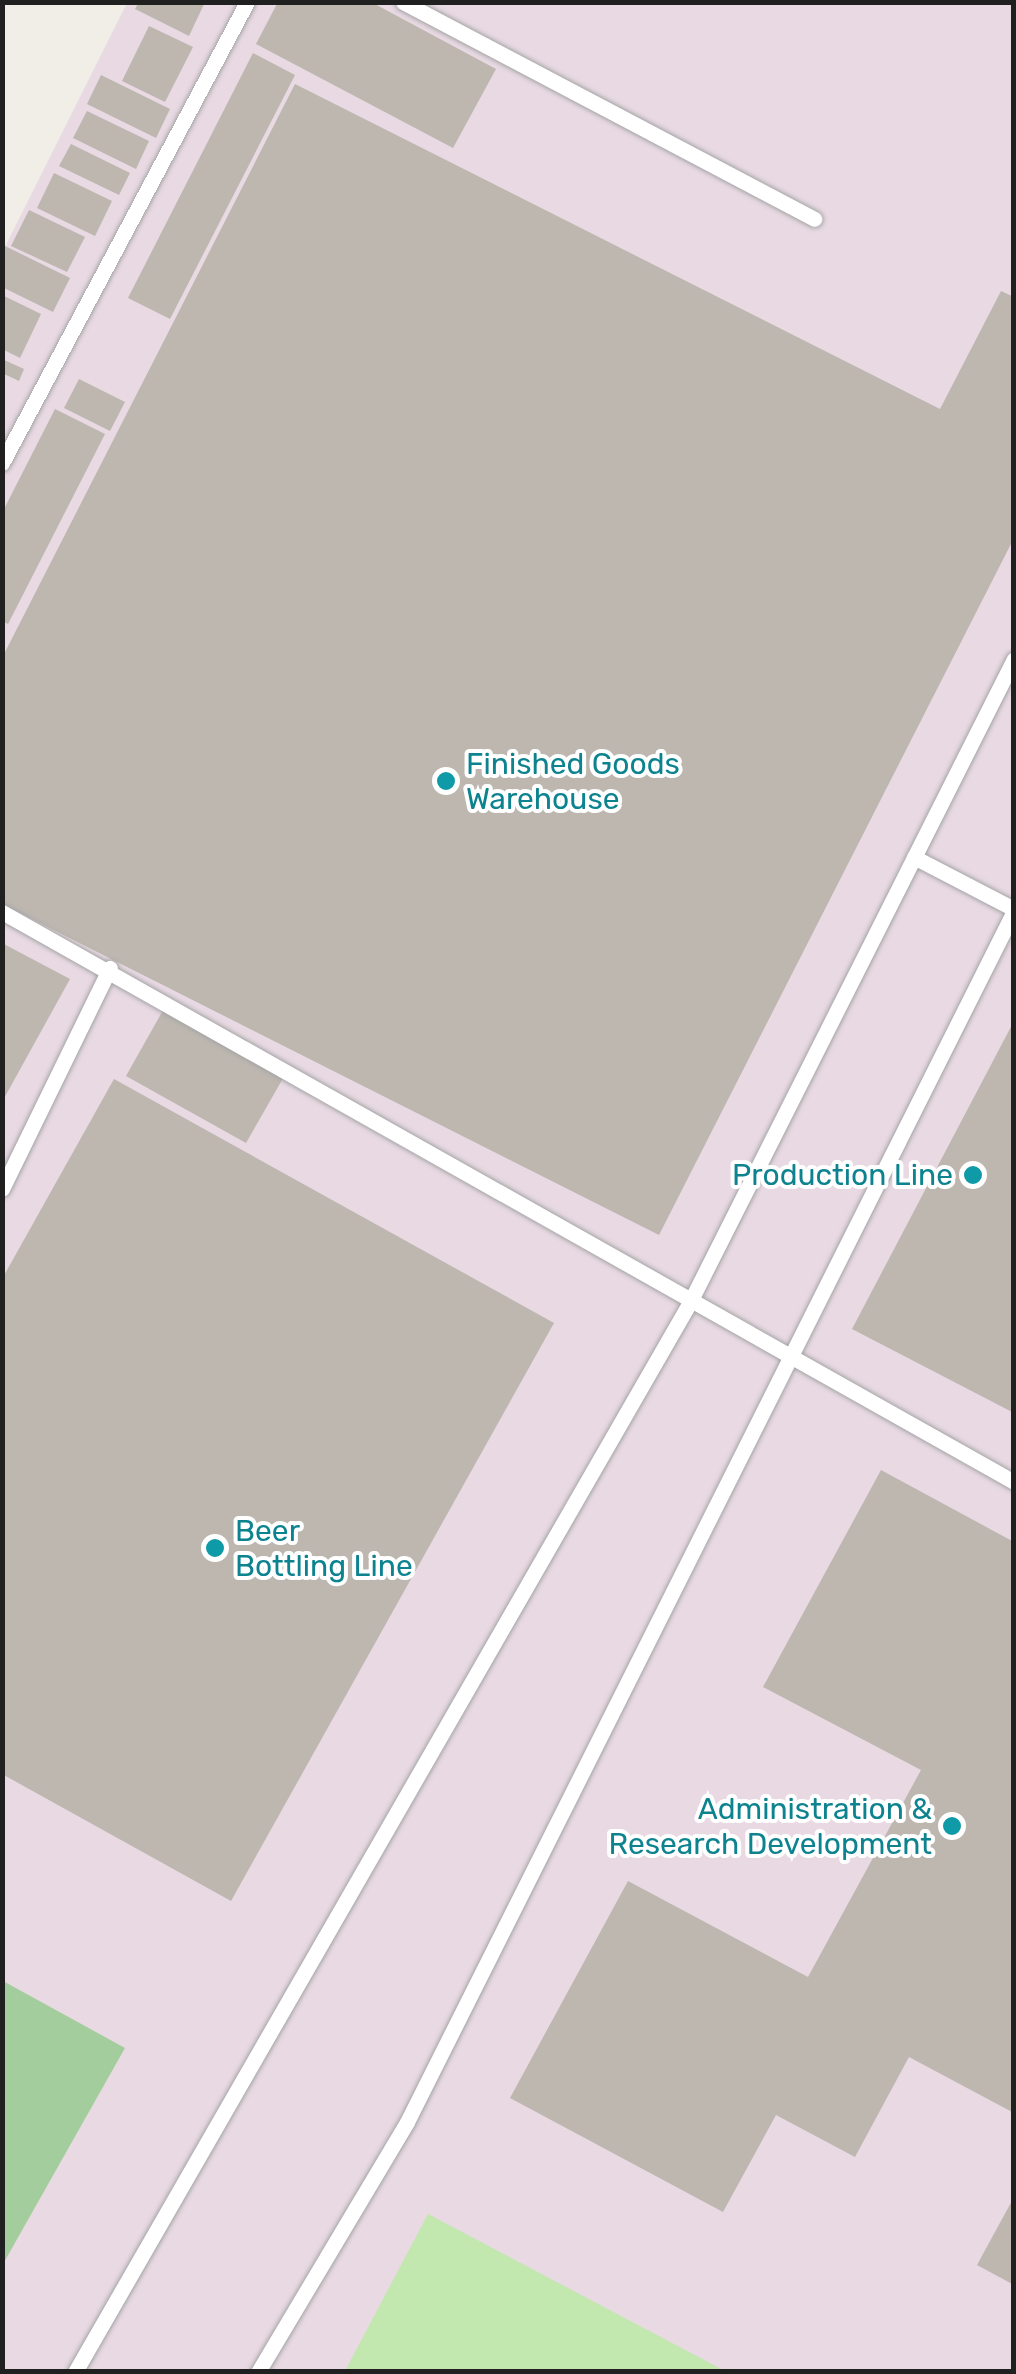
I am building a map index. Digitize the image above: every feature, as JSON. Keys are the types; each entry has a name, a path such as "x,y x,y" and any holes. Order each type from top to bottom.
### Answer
{"lane":[{"path":"2,463 247,2"},
{"path":"403,2 814,219"},
{"path":"75,2372 690,1302 1014,658"},
{"path":"258,2372 407,2122 788,1354 1014,910 914,857"},
{"path":"2,912 110,968 690,1302 1014,1482"},
{"path":"2,1189 110,968"}],"shaded area":[{"path":"127,3 1013,3 1013,2371 3,2371 2,253"}],"green space":[{"path":"3,1981 125,2048 3,2264"},
{"path":"428,2214 725,2371 345,2371"}],"building":[{"path":"139,2 205,2 189,36 135,9"},
{"path":"278,2 371,2 496,69 453,148 256,44"},
{"path":"149,26 193,47 165,102 122,81"},
{"path":"253,53 295,75 170,319 128,298"},
{"path":"101,75 170,109 156,138 87,104"},
{"name":"Finished Goods Warehouse","path":"295,84 940,409 1001,291 1014,297 1014,538 659,1235 2,904 2,658"},
{"path":"87,111 149,141 136,169 73,138"},
{"path":"71,144 130,173 119,195 59,166"},
{"path":"54,173 112,201 95,236 37,208"},
{"path":"29,210 85,237 67,272 11,246"},
{"path":"5,246 70,278 53,312 2,287"},
{"path":"2,295 41,314 20,358 2,349"},
{"path":"2,359 24,369 19,381 2,373"},
{"path":"79,379 125,402 110,431 64,408"},
{"path":"55,409 105,434 8,624 2,621 2,513"},
{"path":"2,943 70,979 2,1102"},
{"path":"166,1005 286,1073 246,1143 126,1076"},
{"name":"Production Line","path":"1014,1021 1014,1413 852,1329"},
{"name":"Beer Bottling Line","path":"114,1079 554,1323 231,1901 2,1774 2,1279"},
{"name":"Administration & Research Development","path":"881,1470 1014,1542 1014,2113 909,2057 855,2157 776,2115 723,2212 510,2098 628,1881 808,1977 921,1770 763,1687"},
{"path":"1014,2197 1014,2285 977,2265"}],"place":[{"name":"Finished Goods Warehouse","path":"446,781"},
{"name":"Production Line","path":"973,1175"},
{"name":"Beer Bottling Line","path":"215,1548"},
{"name":"Administration & Research Development","path":"952,1826"}]}
